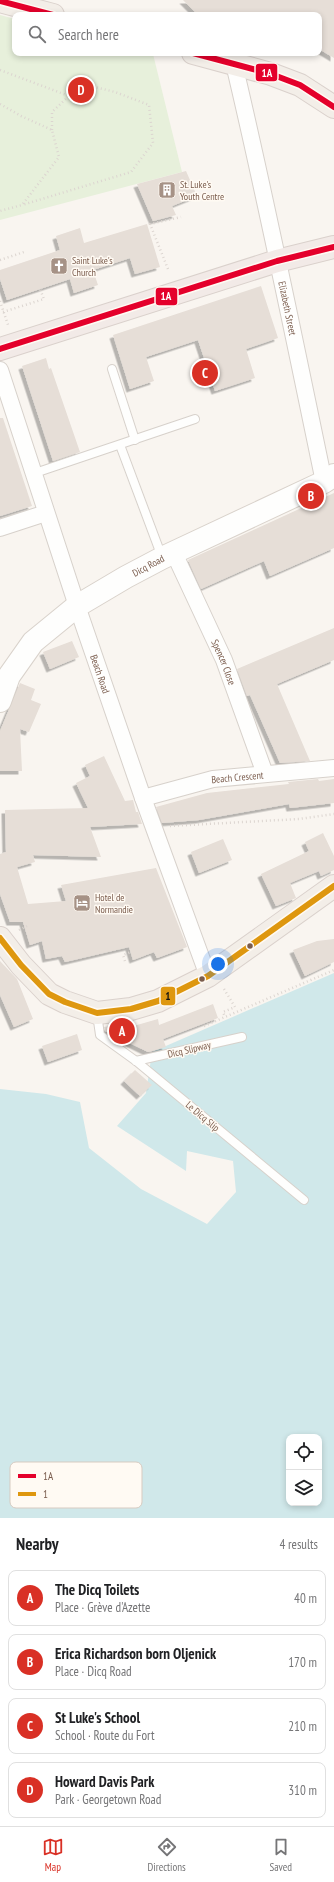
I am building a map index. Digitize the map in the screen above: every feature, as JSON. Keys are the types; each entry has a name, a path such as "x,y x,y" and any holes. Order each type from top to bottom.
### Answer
{"highway":[{"path":"0,349 277,262 334,247"}],"main road":[{"path":"10,1 44,12"},
{"path":"204,56 271,74 300,85 334,107"},
{"name":"Dicq Road","path":"0,701 9,676 33,642 77,606 126,577 329,479"},
{"path":"0,938 21,965 49,994 65,1002 97,1013 131,1009 158,1001 210,974 334,886"}],"street":[{"name":"Elizabeth Street","path":"234,64 258,164 277,262 329,479"},
{"name":"Beach Road","path":"0,370 35,473 46,513 77,606 154,830 210,974"},
{"path":"0,528 46,513"},
{"name":"Spencer Close","path":"168,556 224,660 265,774"},
{"name":"Beach Crescent","path":"143,798 213,780 334,768"}],"lane":[{"path":"112,368 135,440"},
{"path":"35,473 194,419"},
{"path":"120,445 168,556"},
{"name":"Le Dicq Slip","path":"97,1013 100,1035 136,1061 304,1200"},
{"name":"Dicq Slipway","path":"136,1061 242,1037"}],"path":[{"path":"0,70 69,96"},
{"path":"0,212 22,206 131,172 153,143 149,105 115,92 91,86 69,96 52,112 52,130 59,157 22,206"},
{"path":"0,104 21,116 52,130"},
{"path":"168,269 150,224 181,217"},
{"path":"0,260 24,252"},
{"path":"3,312 44,299 40,289"},
{"path":"0,301 8,325"},
{"path":"154,830 164,826 299,819 334,814"},
{"path":"125,961 123,955 130,952"},
{"path":"204,1026 334,970"},
{"path":"210,974 235,1007 223,1012 225,1017"}],"green space":[{"path":"0,15 12,18 12,56 153,56 182,172 0,220"}],"water":[{"path":"334,973 334,1518 0,1518 0,1089 46,1094 80,1102 89,1148 141,1189 207,1224 236,1192 233,1161 187,1151 186,1171 117,1126 146,1093 152,1052"}],"building":[{"path":"183,0 334,0 334,58 322,51 322,12 195,12"},
{"name":"St. Luke's Youth Centre","path":"186,171 197,196 172,206 176,215 153,221 137,184"},
{"name":"Saint Luke's Church","path":"147,224 160,267 135,274 130,258 93,270 98,285 74,293 70,279 7,300 0,279 0,270 60,250 56,236 80,228 84,243"},
{"path":"261,286 278,338 246,349 255,378 215,391 198,340 146,357 154,381 130,389 113,335"},
{"path":"46,358 49,369 51,368 80,452 53,461 22,366"},
{"path":"0,418 3,418 32,506 0,516"},
{"path":"334,493 334,548 270,576 264,561 201,589 188,560"},
{"path":"334,628 334,660 277,684 310,761 280,763 250,695 247,696 237,669"},
{"path":"72,641 79,657 50,669 43,652"},
{"path":"20,683 35,689 31,700 41,704 29,732 20,729 22,771 0,771 0,731"},
{"name":"Hotel de Normandie","path":"104,756 125,801 133,800 136,812 138,812 142,824 90,827 101,857 33,855 35,862 17,867 28,904 66,901 61,885 156,868 187,947 157,958 154,952 133,960 129,947 65,962 62,956 46,959 42,941 30,945 23,922 10,922 0,894 0,854 6,852 5,810 88,808 76,783 90,776 85,765"},
{"path":"318,779 319,781 334,779 334,803 290,808 289,804 199,820 162,823 156,807 207,793 289,784 288,782"},
{"path":"323,833 334,856 334,870 321,876 319,871 290,883 296,898 276,906 261,874 309,851 305,842"},
{"path":"223,839 232,860 199,873 191,852"},
{"path":"334,939 334,962 305,976 293,950 317,941"},
{"path":"0,961 17,979 33,1019 14,1027 0,995"},
{"path":"213,1004 218,1018 163,1039 166,1047 148,1052 105,1031 104,1027 128,1023 130,1027 158,1019 159,1025"},
{"path":"77,1034 82,1050 48,1062 42,1046"},
{"path":"135,1070 152,1085 140,1096 124,1081"}],"transit line":[{"name":"1A","path":"0,1 42,12"},
{"name":"1A","path":"204,56 271,74 300,85 334,107"},
{"name":"1A","path":"0,349 277,261 334,247"},
{"name":"1","path":"0,938 21,965 49,994 65,1002 97,1013 131,1009 158,1001 208,976 334,886"}],"place":[{"name":"Howard Davis Park","path":"81,90"},
{"name":"St. Luke's Youth Centre","path":"167,190"},
{"name":"Saint Luke's Church","path":"59,266"},
{"name":"St Luke's School","path":"205,373"},
{"name":"Erica Richardson born Oljenick","path":"311,496"},
{"name":"Hotel de Normandie","path":"82,903"},
{"name":"The Dicq Toilets","path":"122,1031"}]}
